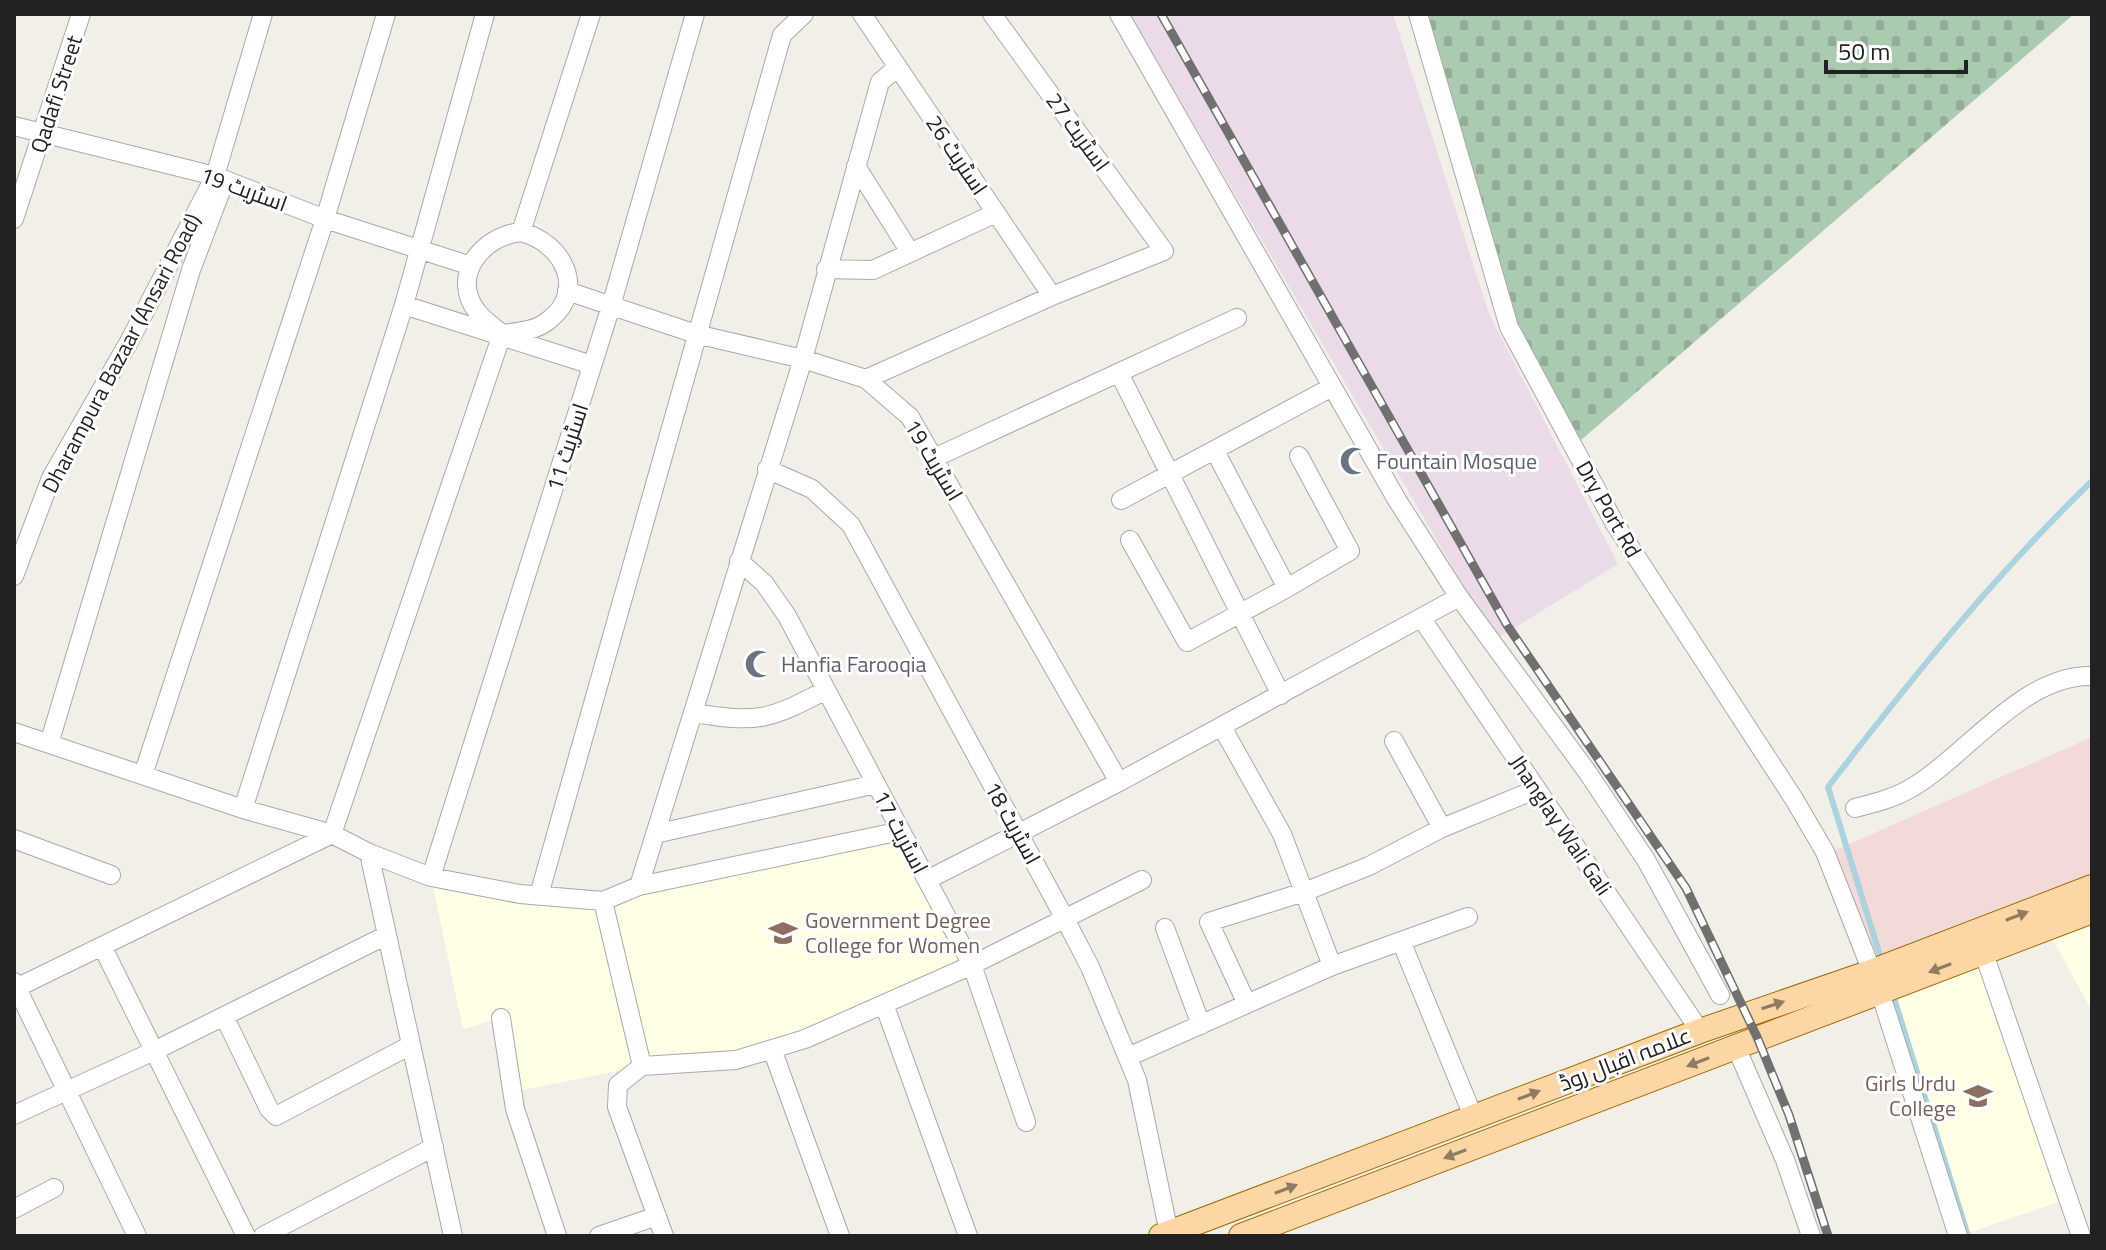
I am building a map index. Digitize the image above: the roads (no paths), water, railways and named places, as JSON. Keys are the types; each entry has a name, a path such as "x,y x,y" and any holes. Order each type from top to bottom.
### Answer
{"main road":[{"name":"علامہ اقبال روڈ","path":"1248,1233 1736,1047 2092,887"},
{"name":"علامہ اقبال روڈ","path":"1165,1234 1700,1031 1983,951 2092,911"},
{"path":"1244,1205 1248,1233"}],"street":[{"name":"Qadafi Street","path":"14,219 81,14"},
{"path":"49,744 220,178 263,14"},
{"path":"143,775 325,219 386,14"},
{"path":"243,809 404,305 485,14"},
{"path":"521,232 591,14"},
{"name":"اسٹریٹ 11","path":"431,877 611,306 695,14"},
{"path":"539,895 782,35 804,14"},
{"name":"اسٹریٹ 26","path":"862,14 1052,296"},
{"name":"اسٹریٹ 27","path":"992,14 1164,251 1052,296"},
{"path":"1119,14 1397,500 1459,597 1588,773 1646,860 1720,995"},
{"name":"Dry Port Rd","path":"1418,14 1509,327 1615,524 1794,799 1825,852 1875,982 1958,1236"},
{"path":"639,886 803,359 880,82 898,67"},
{"name":"اسٹریٹ 19","path":"14,126 220,178 325,219 471,266"},
{"path":"856,166 910,252"},
{"name":"Dharampura Bazaar (Ansari Road)","path":"14,576 51,478 220,178"},
{"path":"826,269 873,270 996,213"},
{"path":"521,232 544,241 562,258 567,274 567,291 551,319 536,328 502,334 477,312 470,298 471,266 490,240 521,232"},
{"name":"اسٹریٹ 19","path":"567,291 696,334 803,359 866,379 910,417 1119,782"},
{"path":"866,379 1052,296"},
{"path":"404,305 592,365"},
{"path":"934,458 1237,318"},
{"path":"137,1236 15,986 103,948 332,834 502,334"},
{"path":"1119,373 1281,695"},
{"path":"1121,500 1332,387"},
{"path":"1215,451 1287,588"},
{"path":"1130,540 1187,642 1350,551 1299,456"},
{"name":"اسٹریٹ 18","path":"767,469 812,489 851,525 1064,917 1090,967 1137,1080 1165,1234"},
{"name":"اسٹریٹ 17","path":"739,561 764,583 826,690 972,965 1026,1122"},
{"path":"927,880 1119,782 1459,597"},
{"name":"Jhanglay Wali Gali","path":"1422,619 1700,1031"},
{"path":"1855,808 1886,800 1914,787 1998,718 2057,682 2092,676"},
{"path":"693,713 744,721 771,717 826,690"},
{"path":"1222,727 1282,834 1332,966"},
{"path":"14,732 243,809 332,834 369,853 431,877 539,895 603,901 639,886 901,831"},
{"path":"1394,741 1442,828"},
{"path":"655,834 876,784"},
{"path":"1247,1004 1209,922 1304,892 1369,866 1442,828 1537,789"},
{"path":"14,839 111,875"},
{"path":"369,853 453,1236"},
{"path":"664,1236 617,1107 618,1085 642,1066 736,1060 805,1039 972,965 1142,880"},
{"path":"603,901 642,1066"},
{"path":"1128,1057 1332,966 1468,917"},
{"path":"1165,928 1201,1025"},
{"path":"14,1115 67,1093 387,935"},
{"path":"1401,941 1473,1116"},
{"path":"103,948 246,1236"},
{"path":"1983,951 2081,1236"},
{"path":"884,1004 968,1236"},
{"path":"224,1016 269,1109 276,1116 411,1045"},
{"path":"501,1018 515,1109 557,1236"},
{"path":"1736,1047 1785,1160 1811,1236"},
{"path":"772,1049 840,1236"},
{"path":"263,1236 434,1147"},
{"path":"14,1209 54,1188"},
{"path":"599,1236 657,1216"}],"waterway":[{"path":"1882,962 1828,787 1954,629 2092,481"},
{"path":"1893,995 1968,1236"}],"railway":[{"path":"1161,14 1507,625 1686,888 1757,1037 1789,1115 1828,1236"}],"place":[{"name":"Fountain Mosque","path":"1354,461"},
{"name":"Hanfia Farooqia","path":"759,664"},
{"name":"Government Degree College for Women","path":"783,933"},
{"name":"Girls Urdu College","path":"1978,1096"}]}
